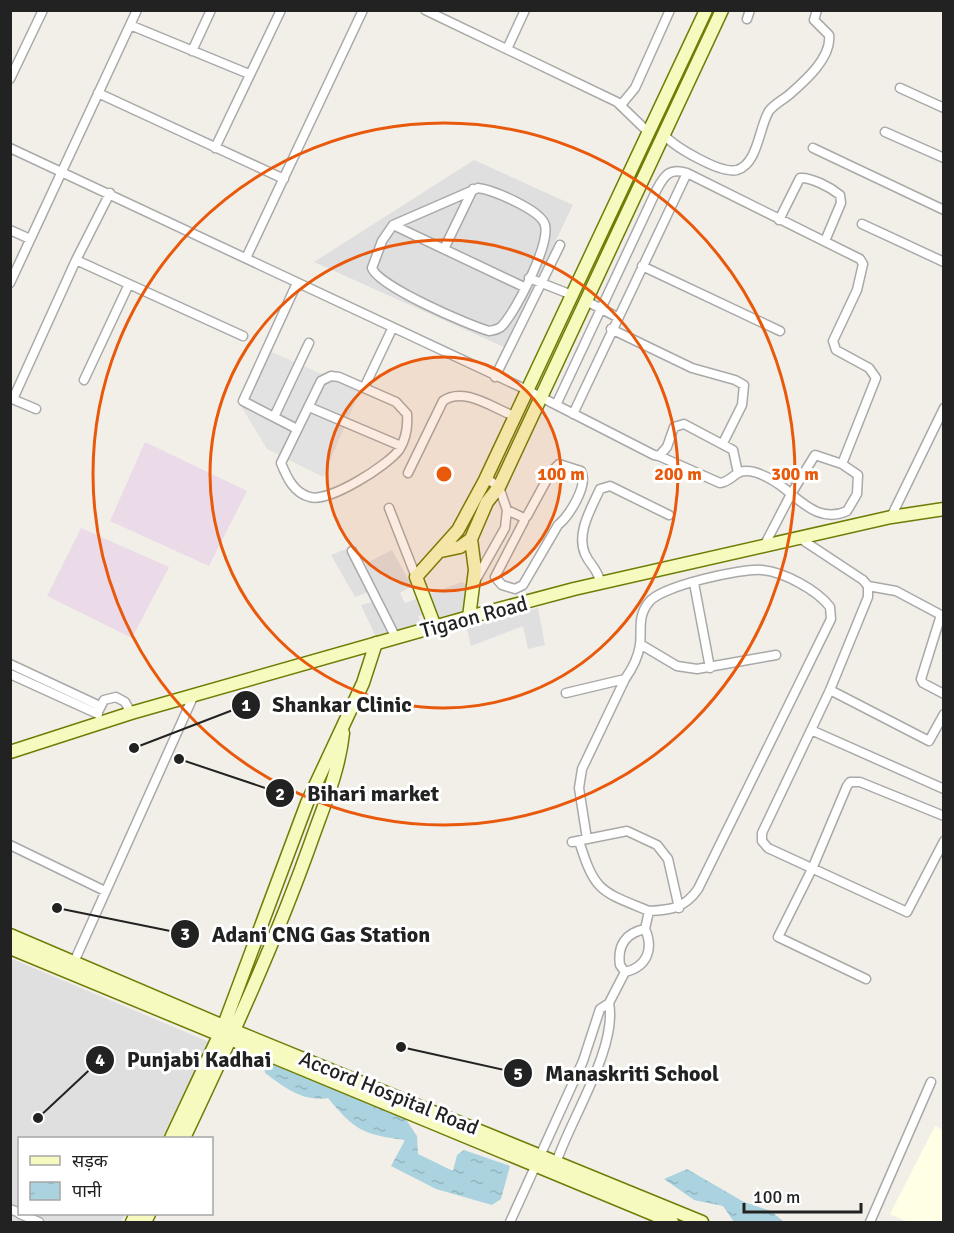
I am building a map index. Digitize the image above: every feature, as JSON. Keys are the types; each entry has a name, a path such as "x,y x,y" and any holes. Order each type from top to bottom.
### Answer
{"street":[{"path":"10,79 43,10"},
{"path":"10,283 137,10"},
{"path":"192,51 211,10"},
{"path":"215,148 281,10"},
{"path":"246,258 363,10"},
{"path":"425,10 621,105 634,121 649,133"},
{"path":"444,20 448,10"},
{"path":"507,50 525,10"},
{"path":"621,105 635,88 670,10"},
{"path":"416,578 458,530 486,478 706,10"},
{"path":"469,617 474,583 471,539 487,502 499,487 722,10"},
{"path":"664,135 676,147 724,168 736,170 746,165 769,112 798,87 827,51 829,35 814,20 817,10"},
{"path":"130,25 249,74"},
{"path":"900,87 944,108"},
{"path":"98,93 284,179"},
{"path":"885,132 944,158"},
{"path":"10,148 110,193 392,329 527,390 659,456 720,483 738,473 751,471 761,475 791,494 822,515 837,516 847,511 853,503 859,483 858,475 842,464 815,455 791,494 764,546"},
{"path":"813,148 944,210"},
{"path":"556,405 663,178 671,171 687,173 825,241 852,255 863,264 862,279 838,329 833,347 849,359 869,368 876,378 842,464"},
{"path":"573,414 617,316 687,173"},
{"path":"779,220 800,178 834,190 840,195 841,203 825,241"},
{"path":"444,249 473,189"},
{"path":"473,189 499,194 532,211 544,223 545,244 503,325 497,330 481,328 431,306 380,280 374,273 373,263 386,232 393,225 473,189"},
{"path":"36,409 12,398 110,193"},
{"path":"862,224 944,262"},
{"path":"393,225 524,287"},
{"path":"10,230 30,239"},
{"path":"495,377 543,283 560,244"},
{"path":"76,260 243,336"},
{"path":"642,266 780,331"},
{"path":"529,278 572,295"},
{"path":"297,283 243,401 297,429"},
{"path":"84,380 129,284"},
{"path":"586,301 617,316"},
{"path":"364,387 392,329"},
{"path":"611,329 692,368 735,380 744,385 742,405 723,443"},
{"path":"274,417 309,343"},
{"path":"339,377 402,407 407,420 407,432 401,446 388,461 366,476 318,499 309,497 296,490 281,463 309,406 325,378 339,377"},
{"path":"408,473 443,401 449,397 457,395 470,398 514,416"},
{"path":"309,406 401,446"},
{"path":"891,517 944,408"},
{"path":"659,456 667,447 674,427 680,423 723,443 736,455 738,473"},
{"path":"561,463 581,471 584,482 565,519 558,525 523,585 515,589 502,585 495,577 524,518 555,467 561,463"},
{"path":"474,583 505,528 507,510 499,487 486,478"},
{"path":"601,584 598,570 588,559 582,543 586,520 600,489 610,486 669,515"},
{"path":"389,508 435,627"},
{"name":"Tigaon Road","path":"10,752 99,714 131,713 193,697 469,617 891,517 944,509"},
{"path":"507,510 524,518"},
{"path":"441,551 460,547 471,539"},
{"path":"801,539 863,580 868,586 868,597 830,690 762,833 762,841 768,848 908,912 944,841"},
{"path":"352,551 396,638"},
{"path":"762,570 777,574 817,595 826,601 832,614 690,901 679,908 648,911 598,886 590,876 579,840 579,788 582,769 636,659 640,644 641,615 650,600 662,592 694,583 762,570"},
{"path":"694,583 710,668"},
{"path":"868,586 896,591 941,615 921,679 923,683 944,693"},
{"path":"184,1137 227,1033 307,803 369,669 376,643"},
{"path":"640,644 677,666 697,669 776,655"},
{"path":"10,664 99,714"},
{"path":"10,674 99,714"},
{"path":"566,693 625,679"},
{"path":"830,690 929,741 944,714"},
{"path":"99,714 104,700 116,697 125,702 131,713"},
{"path":"74,962 193,697"},
{"path":"172,1137 227,1033 294,891 333,784 344,725"},
{"path":"811,730 944,789"},
{"path":"866,979 778,937 812,869 850,782 860,782 944,816"},
{"path":"579,840 627,831 661,848 668,859 679,908"},
{"path":"10,845 105,891"},
{"path":"510,1222 540,1161 583,1061 600,1009 609,1003 625,972 636,969 643,963 650,951 650,940 645,929 648,911"},
{"path":"625,972 620,965 621,945 633,932 645,929"},
{"name":"Accord Hospital Road","path":"10,935 227,1033 555,1167 702,1222"},
{"path":"10,948 227,1033"},
{"path":"609,1003 612,1017 602,1056 555,1167 672,1222"},
{"path":"870,1222 931,1082"},
{"path":"24,1215 39,1222"}],"shaded area":[{"path":"474,160 573,205 504,347 314,262"},
{"path":"263,348 360,391 323,477 267,449 238,401"},
{"path":"145,442 247,491 209,566 110,521"},
{"path":"81,528 169,567 132,638 47,596"},
{"path":"351,547 373,590 355,597 331,555"},
{"path":"392,550 412,586 400,593 405,603 462,582 474,589 470,611 426,622 425,615 418,616 421,623 376,637 361,605 381,600 365,564"},
{"path":"538,608 545,645 528,649 523,626 471,646 467,629"},
{"path":"10,958 209,1042 162,1137 18,1137 18,1215 124,1215 121,1222 11,1222"},
{"path":"935,1126 943,1130 943,1222 908,1222 890,1214"}],"water":[{"path":"264,1061 405,1118 417,1136 418,1154 453,1171 457,1155 464,1150 510,1166 501,1199 492,1205 436,1189 391,1166 405,1140 369,1133 353,1124 328,1098 310,1098 286,1088 265,1073"},
{"path":"687,1169 744,1202 771,1211 784,1222 734,1222 723,1206 694,1200 664,1179"}],"place":[{"name":"Shankar Clinic","path":"134,748"},
{"name":"Bihari market","path":"179,759"},
{"name":"Adani CNG Gas Station","path":"57,908"},
{"name":"Manaskriti School","path":"401,1047"},
{"name":"Punjabi Kadhai","path":"38,1118"}]}
